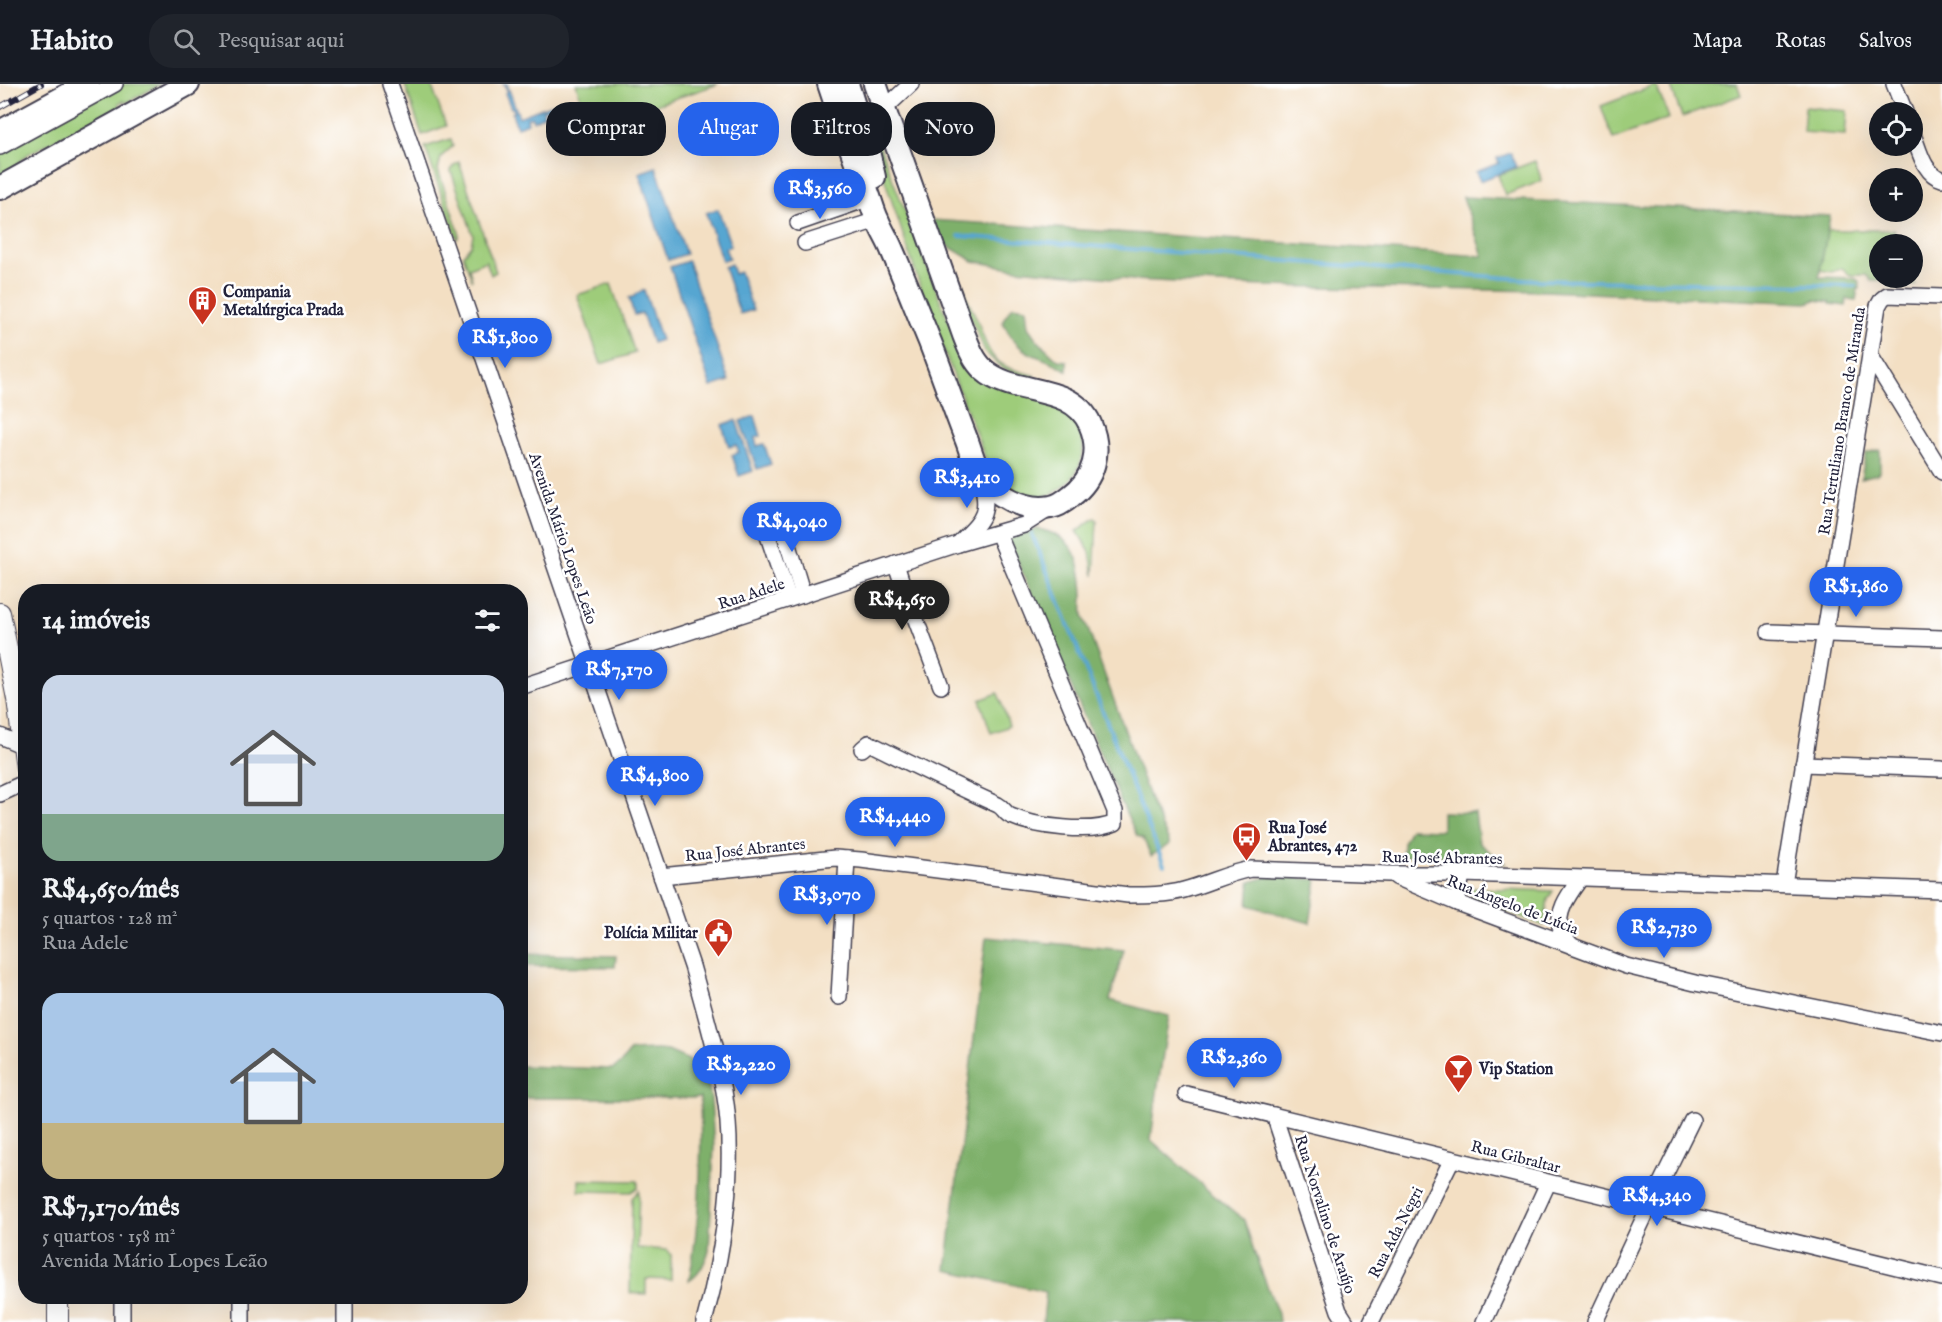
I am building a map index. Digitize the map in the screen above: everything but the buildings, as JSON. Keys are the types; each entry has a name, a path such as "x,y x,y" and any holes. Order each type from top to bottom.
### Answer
{"highway":[{"path":"0,132 88,84"},
{"path":"0,188 188,84"},
{"path":"829,84 877,220 892,249 980,473 1000,494 1014,502 1038,507 1051,507 1064,502 1079,490 1091,472 1095,442 1089,423 1078,407 1069,401 1005,383 992,376 976,361 964,335 892,132"},
{"path":"847,84 866,143 892,249"},
{"path":"876,84 882,102"}],"main road":[{"path":"0,613 18,706"},
{"path":"58,1304 58,1322"}],"street":[{"path":"0,147 115,84"},
{"name":"Avenida Mário Lopes Leão","path":"390,84 692,966 715,1048 729,1132 725,1212 717,1272 704,1322"},
{"path":"892,102 911,84"},
{"path":"1894,84 1901,102"},
{"path":"1921,156 1926,169 1942,179"},
{"path":"798,224 870,198"},
{"path":"805,243 877,220"},
{"name":"Rua Tertuliano Branco de Miranda","path":"1784,884 1878,306 1882,298 1894,294 1942,297"},
{"path":"1870,355 1941,467"},
{"name":"Rua Adele","path":"958,544 979,522 984,512 986,497 980,473"},
{"name":"Rua Adele","path":"528,684 958,544 1024,525 1051,507"},
{"path":"779,515 796,597"},
{"path":"762,518 796,597"},
{"path":"862,749 869,743 1000,806 1008,816 1044,826 1104,828 1115,823 1116,812 998,533"},
{"path":"896,564 941,687"},
{"path":"1768,632 1942,638"},
{"path":"0,736 18,744"},
{"path":"1803,764 1942,769"},
{"path":"0,794 18,786"},
{"name":"Rua José Abrantes","path":"661,876 835,858 1128,895 1183,891 1229,874 1251,870 1462,874 1942,890"},
{"path":"839,996 847,859"},
{"name":"Rua Ângelo de Lúcia","path":"1389,874 1457,903 1626,966 1685,981 1942,1033"},
{"path":"1457,903 1462,874"},
{"path":"1572,946 1561,932 1561,912 1580,879"},
{"name":"Rua Gibraltar","path":"1186,1095 1942,1278"},
{"name":"Rua Norvalino de Araújo","path":"1274,1115 1339,1311 1346,1322"},
{"path":"1595,1322 1692,1120"},
{"name":"Rua Ada Negri","path":"1371,1322 1452,1159"},
{"path":"1484,1322 1548,1183"},
{"path":"122,1304 122,1322"},
{"path":"242,1304 242,1322"},
{"path":"345,1304 345,1322"}],"green space":[{"path":"118,84 161,84 126,103 124,101 119,103 120,107 28,154 0,178 0,148"},
{"path":"431,84 446,126 422,135 405,85"},
{"path":"576,84 718,84 664,102 582,102"},
{"path":"1670,84 1737,84 1741,95 1682,117"},
{"path":"1656,85 1669,118 1613,139 1601,106"},
{"path":"1805,107 1847,111 1845,135 1803,132"},
{"path":"451,139 453,146 441,157 438,170 459,232 457,239 425,147"},
{"path":"877,156 883,156 964,360 1062,409 1070,415 1080,431 1083,448 1080,464 1072,478 1059,490 1044,496 1027,497 1007,488 990,470 926,304"},
{"path":"1535,161 1542,181 1505,195 1498,175"},
{"path":"459,162 496,272 491,275 486,261 469,268 472,280 463,255 471,245 473,235 451,171 453,166"},
{"path":"1463,197 1830,216 1819,277 1854,278 1859,281 1860,289 1858,289 1856,300 1847,299 1846,306 1815,300 1807,303 1545,291 1262,286 1133,280 1017,269 973,261 943,243 932,220 1483,256"},
{"path":"1827,230 1894,230 1895,234 1869,234 1869,278 1866,275 1850,275 1842,268 1832,272 1819,270"},
{"path":"953,274 962,284 991,353 1002,364 1034,375 1034,379 1003,369 986,353"},
{"path":"611,284 635,353 601,364 577,295"},
{"path":"1013,306 1026,308 1028,327 1037,340 1058,360 1067,361 1067,371 1052,362 1030,354 1017,343 1003,322 1004,317"},
{"path":"1880,450 1880,470 1877,474 1861,478 1866,453"},
{"path":"1095,518 1097,520 1094,576 1090,552 1077,531"},
{"path":"1037,529 1060,537 1074,552 1078,561 1081,572 1083,615 1152,805 1170,844 1151,856 1143,838 1137,836 1121,802 1008,539"},
{"path":"998,693 1009,726 991,733 980,700"},
{"path":"1442,812 1475,813 1479,843 1506,864 1458,856 1402,856 1403,843 1410,829 1442,830"},
{"path":"1267,877 1317,879 1310,923 1248,905 1250,882"},
{"path":"1474,888 1553,891 1548,899 1544,926 1476,899 1467,892"},
{"path":"986,937 1124,950 1110,1000 1169,1016 1151,1140 1244,1220 1279,1322 1043,1322 1046,1292 946,1270"},
{"path":"528,954 616,956 615,967 528,966"},
{"path":"630,1051 668,1051 705,1067 711,1099 714,1147 709,1251 704,1264 689,1281 696,1236 699,1190 700,1098 528,1098 528,1066 613,1069"},
{"path":"579,1180 638,1181 638,1187 631,1192 579,1191"},
{"path":"639,1191 637,1248 667,1250 671,1254 671,1280 646,1279 646,1294 630,1293 632,1198"}],"water":[{"path":"503,84 507,84 519,117 546,106 546,109 543,110 544,115 533,121 532,117 527,118 528,123 517,127 512,113 513,108 505,93 508,91"},
{"path":"1511,153 1516,167 1480,181 1476,172 1499,163 1497,158"},
{"path":"656,167 686,254 668,260 639,173"},
{"path":"718,209 731,246 725,248 729,258 722,261 706,213"},
{"path":"688,261 729,381 711,387 670,267"},
{"path":"731,264 734,274 740,272 753,310 740,314 724,267"},
{"path":"644,290 661,340 652,343 642,313 634,315 629,298"},
{"path":"755,416 761,436 755,438 757,446 764,444 771,464 757,469 740,421"},
{"path":"736,420 753,471 739,476 732,455 739,452 736,445 729,447 722,425"}],"waterway":[{"path":"959,236 1536,280 1856,286"},
{"path":"1032,534 1164,865"}],"railway":[{"path":"0,107 41,84"}],"place":[{"name":"Compania Metalúrgica Prada","path":"202,326"},
{"name":"Rua José Abrantes, 472","path":"1247,862"},
{"name":"Polícia Militar","path":"719,958"},
{"name":"Vip Station","path":"1458,1094"}]}
